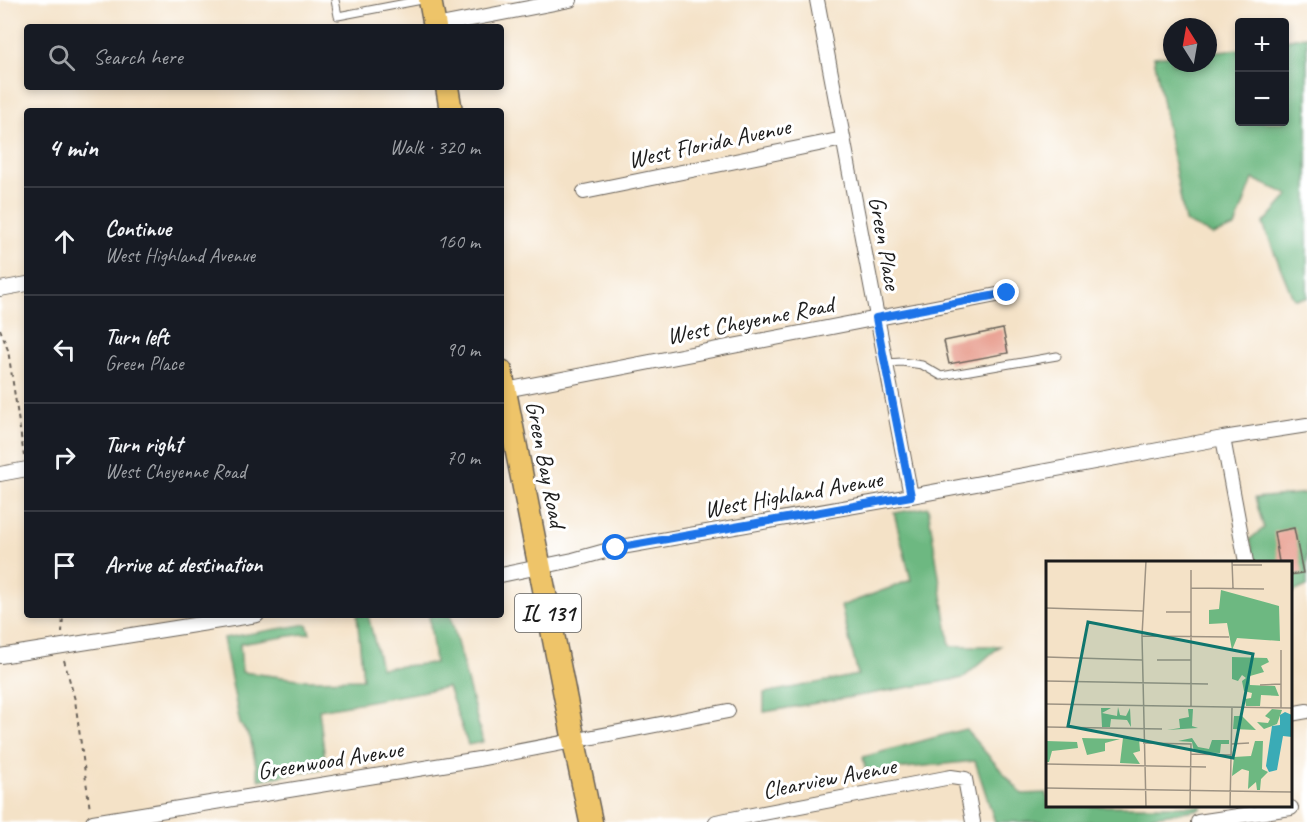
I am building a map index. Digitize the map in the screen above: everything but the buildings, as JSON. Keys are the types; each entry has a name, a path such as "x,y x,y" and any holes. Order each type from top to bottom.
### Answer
{"main road":[{"path":"430,0 435,24"},
{"path":"448,90 450,108"},
{"name":"Green Bay Road","path":"504,394 539,567"},
{"name":"IL 131","path":"539,567 591,822"}],"street":[{"path":"445,24 570,0"},
{"name":"Green Place","path":"817,0 911,496"},
{"name":"West Florida Avenue","path":"584,192 843,139"},
{"path":"0,289 24,285"},
{"name":"West Cheyenne Road","path":"504,384 1007,293"},
{"name":"West Highland Avenue","path":"504,574 616,548 1307,424"},
{"path":"1223,438 1246,561"},
{"path":"0,474 24,469"},
{"path":"0,656 238,618"},
{"name":"Greenwood Avenue","path":"92,817 479,759 728,711"},
{"path":"1292,714 1307,711"},
{"name":"Clearview Avenue","path":"716,822 951,777 965,779 973,822"},
{"path":"1198,822 1280,807"},
{"path":"1291,807 1294,822"}],"lane":[{"path":"335,0 338,16 422,0"},
{"path":"886,363 902,362 922,365 941,376 1057,356"}],"path":[{"path":"0,329 8,350 24,456"},
{"path":"63,618 61,646 75,700 92,817"}],"green space":[{"path":"1307,36 1307,298 1295,299 1263,224 1289,195 1253,179 1235,227 1213,235 1185,222 1154,57 1163,56 1163,72 1217,72 1217,51 1235,49 1235,126 1289,126 1289,39"},
{"path":"1307,493 1307,586 1292,593 1292,561 1255,561 1250,539 1264,528 1255,498"},
{"path":"928,507 950,646 1000,646 963,678 764,712 764,693 858,675 841,606 911,580 894,513"},
{"path":"357,618 369,618 381,668 435,663 429,618 451,618 483,742 468,745 448,687 319,710 326,768 259,780 250,737 240,724 223,638 307,624 310,633 240,644 242,672 307,680 363,679"},
{"path":"965,729 1022,794 1046,793 1046,807 1201,807 1201,809 1115,822 995,822 975,761 866,772 863,757"}],"route":[{"path":"616,548 911,496 876,318 1007,293"}]}
